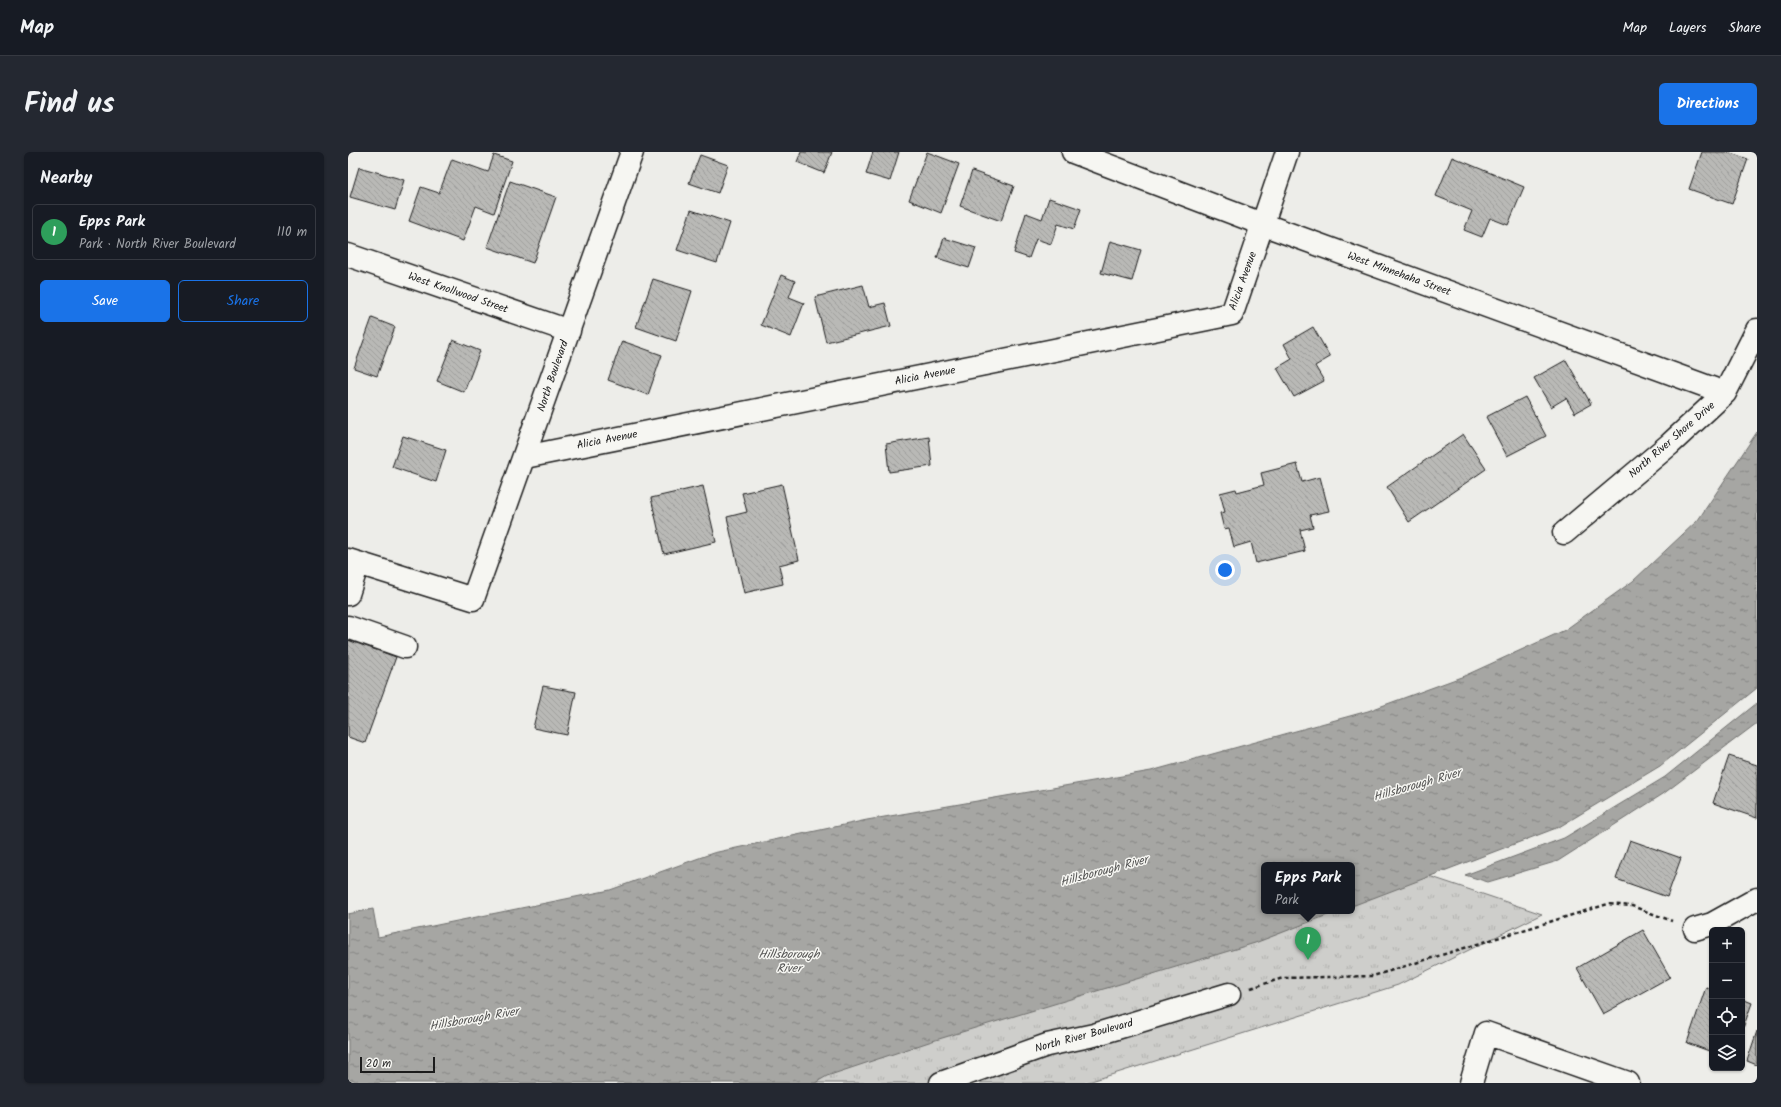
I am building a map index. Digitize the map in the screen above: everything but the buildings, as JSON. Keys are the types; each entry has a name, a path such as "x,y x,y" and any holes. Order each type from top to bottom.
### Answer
{"street":[{"name":"North Boulevard","path":"353,562 473,599 525,457 632,152"},
{"name":"West Minnehaha Street","path":"1073,152 1262,224 1726,393"},
{"path":"1262,224 1287,152"},
{"name":"Alicia Avenue","path":"525,457 1232,314 1262,224"},
{"name":"West Knollwood Street","path":"348,255 569,331"},
{"name":"North River Shore Drive","path":"1564,532 1670,444 1726,393 1757,330"},
{"path":"348,594 353,562"},
{"path":"348,627 405,647"},
{"path":"1695,929 1712,924 1757,899"},
{"name":"North River Boulevard","path":"941,1083 1047,1045 1094,1035 1229,994"},
{"path":"1471,1083 1486,1033 1628,1083"}],"path":[{"path":"1229,994 1283,978 1373,976 1608,904 1632,906 1695,929"}],"green space":[{"path":"1417,872 1542,914 1398,985 1085,1083 797,1083 1306,914 1355,914 1355,896"}],"water":[{"name":"Hillsborough River","path":"1757,432 1757,688 1660,766 1559,827 1355,905 1355,862 1261,862 1261,914 1330,914 1255,943 929,1042 827,1076 815,1083 348,1083 348,914 373,909 378,937 610,890 713,853 867,820 1151,771 1368,711 1464,676 1565,630 1633,581 1698,520"},
{"path":"1757,703 1757,723 1663,794 1558,861 1488,882 1465,875 1564,838 1665,777"}],"place":[{"name":"Epps Park","path":"1308,960"}]}
